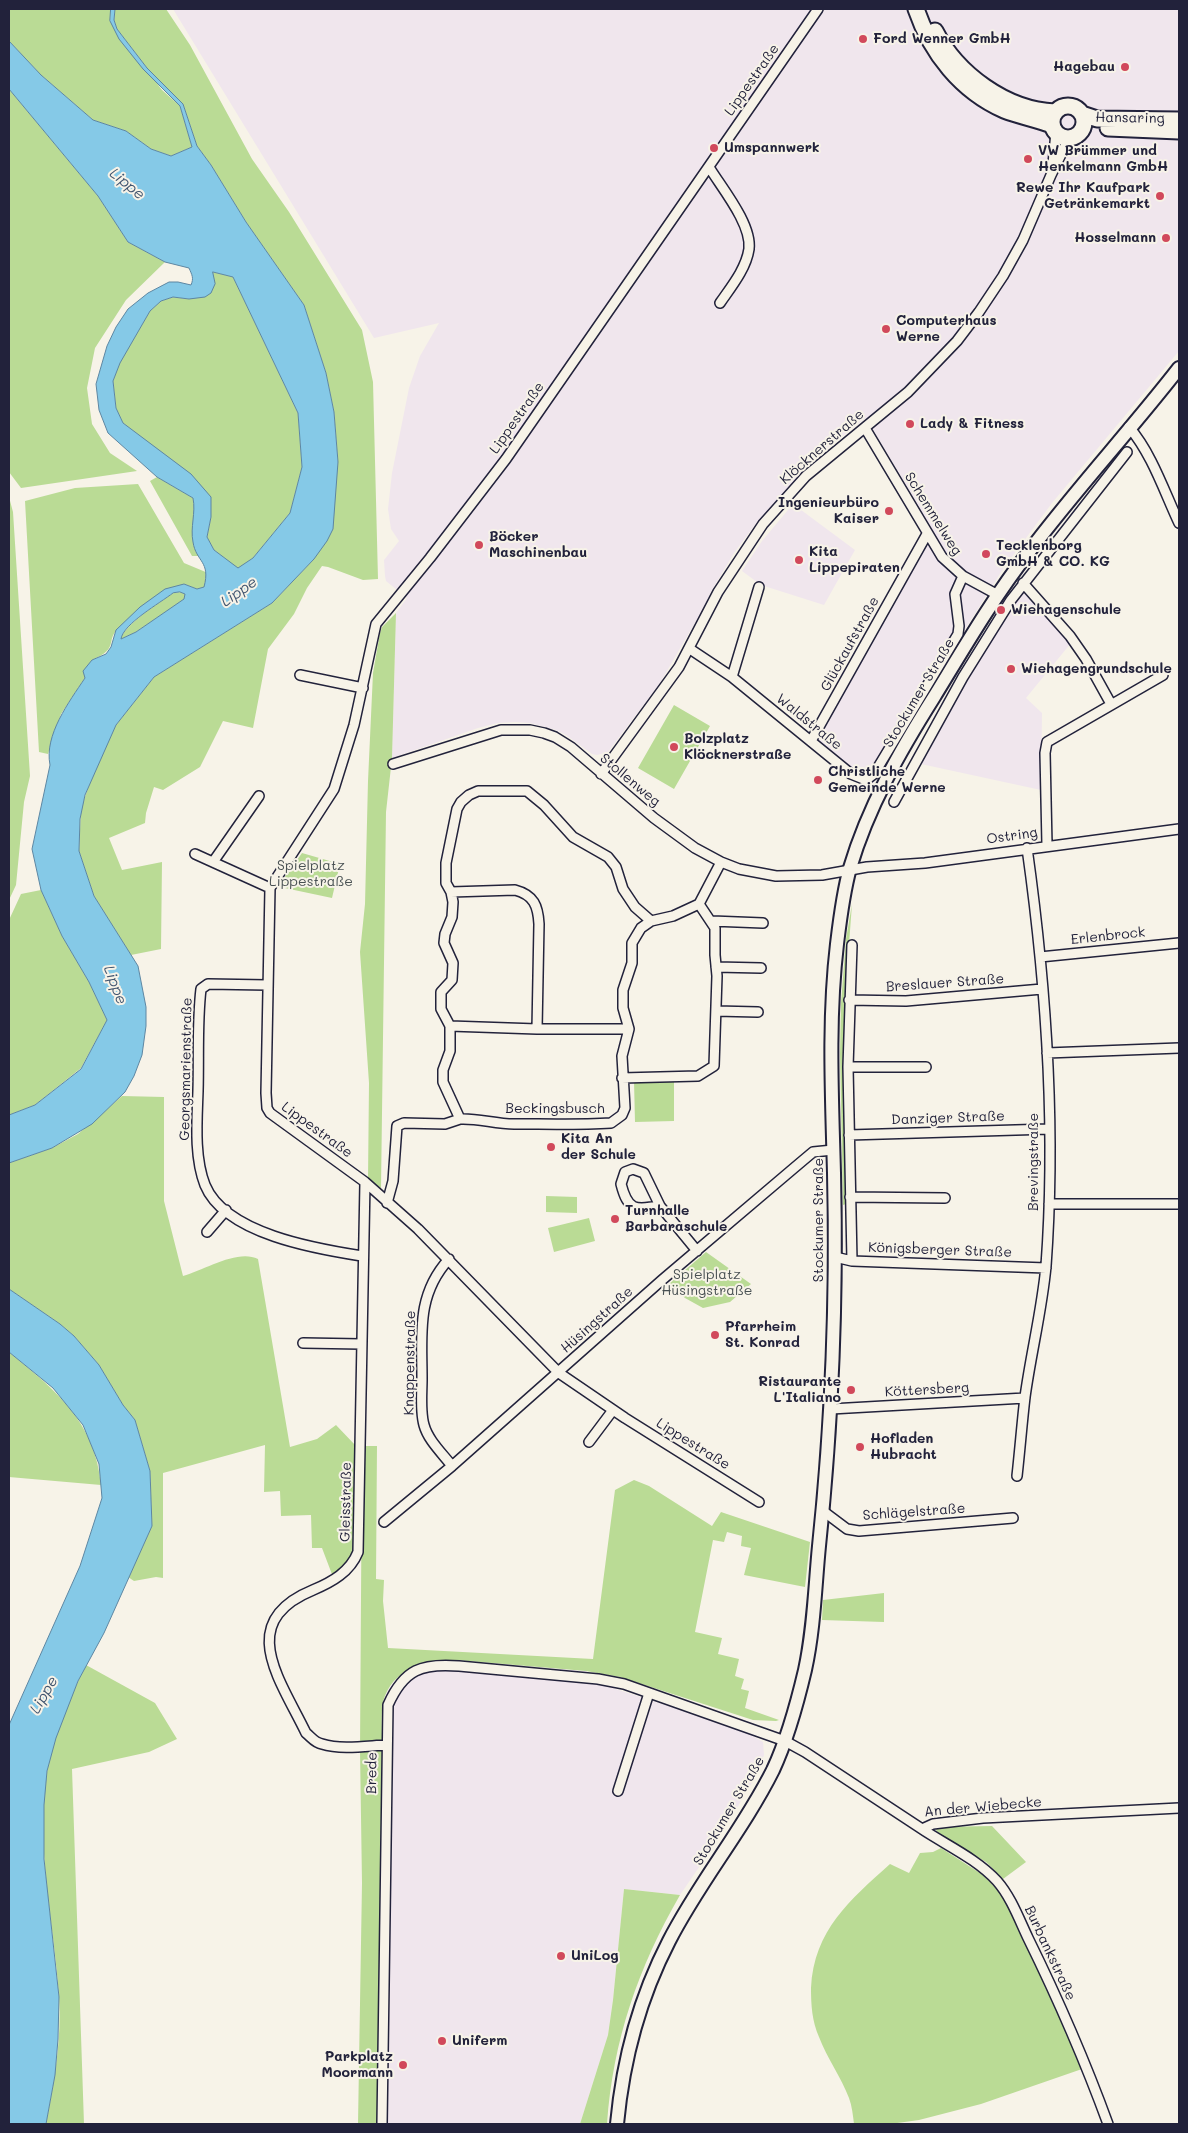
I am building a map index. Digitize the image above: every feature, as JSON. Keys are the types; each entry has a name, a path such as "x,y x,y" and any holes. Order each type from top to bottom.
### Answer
{"main road":[{"name":"Hansaring","path":"916,9 939,56 967,86 984,99 1005,110 1063,127 1179,131"},
{"name":"Hansaring","path":"926,9 940,40 961,66 988,89 1010,100 1040,111 1063,127 1084,122 1082,114"},
{"name":"Hansaring","path":"1063,127 1061,107 1068,106 1075,107 1082,114 1097,119 1179,120"},
{"name":"Stockumer Straße","path":"617,2124 624,2068 633,2030 655,1969 683,1915 758,1797 775,1766 795,1711 807,1661 823,1511 831,1409 835,1257 831,1016 839,927 849,870 864,825 896,760 998,595 1062,508 1178,370"}],"street":[{"name":"Lippestraße","path":"759,1502 613,1410 559,1373 449,1259 388,1202 365,1182 279,1121 267,1108 267,985 270,888 334,789 363,688 376,624 435,552 506,459 818,9"},
{"name":"Klöcknerstraße","path":"1051,174 1063,127"},
{"name":"Klöcknerstraße","path":"601,774 666,686 690,648 718,592 763,524 804,478 908,392 957,341 979,312 1003,276 1023,240 1051,174 1063,127"},
{"path":"709,167 740,217 748,239 749,249 741,271 720,303"},
{"name":"Schemmelweg","path":"865,428 927,534 949,566 998,595"},
{"path":"1129,428 1137,437 1179,523"},
{"name":"Stockumer Straße","path":"894,802 987,636 1023,583 1127,452"},
{"name":"Glückaufstraße","path":"811,741 927,534"},
{"name":"Stockumer Straße","path":"871,778 958,634 959,626 955,594 963,576"},
{"path":"1023,583 1070,636 1086,659 1112,704"},
{"path":"732,677 759,587"},
{"name":"Waldstraße","path":"690,648 732,677 851,774 861,780 871,778"},
{"path":"300,675 363,688"},
{"path":"1047,845 1045,747 1048,742 1163,675"},
{"name":"Stollenweg","path":"393,764 484,734 501,730 530,730 555,737 571,747 674,834 721,862 739,869 776,876 805,876 849,870"},
{"path":"460,1119 443,1082 443,1070 450,1051 450,1026 441,1009 441,992 452,980 453,963 444,943 445,934 452,917 453,902 451,892 446,883 446,863 454,835 455,817 461,802 469,795 478,791 527,791 544,805 573,837 608,858 616,867 623,889 634,907 651,921 672,916 699,904 721,862"},
{"path":"213,862 260,796"},
{"name":"Ostring","path":"849,870 925,863 1047,845 1179,829"},
{"name":"Brevingstraße","path":"1017,1476 1025,1398 1046,1268 1049,1204 1047,1053 1040,957 1027,848"},
{"path":"194,854 270,888"},
{"path":"451,892 515,890 534,900 538,908 537,1029"},
{"path":"622,1078 698,1076 710,1071 714,1066 716,1061 715,928 699,904"},
{"name":"Beckingsbusch","path":"388,1202 392,1181 397,1126 404,1123 444,1124 460,1119 476,1118 514,1124 611,1123 618,1120 625,1108 622,1056 629,1029 623,1008 623,990 632,963 632,943 641,928 651,921"},
{"path":"712,921 763,923"},
{"name":"Erlenbrock","path":"1040,957 1179,943"},
{"path":"852,945 848,1067 852,1261"},
{"path":"716,967 761,968"},
{"name":"Georgsmarienstraße","path":"267,985 208,984 201,989 198,1116 202,1175 210,1195 226,1210 244,1222 276,1238 323,1250 362,1256"},
{"name":"Breslauer Straße","path":"849,1000 906,1001 1042,989"},
{"path":"716,1011 758,1012"},
{"path":"450,1026 537,1029 629,1029"},
{"path":"1047,1053 1179,1048"},
{"path":"848,1067 926,1067"},
{"name":"Danziger Straße","path":"849,1135 1049,1129"},
{"name":"Hüsingstraße","path":"384,1522 452,1466 696,1251 813,1152 834,1150"},
{"path":"660,1206 638,1209 631,1206 621,1184 625,1172 633,1169 644,1173 660,1206 696,1251"},
{"name":"Gleisstraße","path":"365,1182 362,1256 358,1552 350,1566 340,1575 327,1584 292,1600 281,1608 273,1619 269,1640 273,1664 306,1733 322,1744 336,1746 386,1745"},
{"path":"850,1197 945,1198"},
{"path":"1049,1204 1179,1204"},
{"path":"207,1232 226,1210"},
{"name":"Königsberger Straße","path":"835,1257 852,1261 1046,1268"},
{"name":"Knappenstraße","path":"449,1259 432,1280 424,1308 422,1326 422,1414 427,1433 452,1466"},
{"path":"303,1343 361,1344"},
{"name":"Köttersberg","path":"831,1409 1025,1398"},
{"path":"589,1442 613,1410"},
{"name":"Schlägelstraße","path":"823,1511 847,1529 859,1531 1013,1518"},
{"name":"Brede","path":"382,2124 386,1745 388,1705 394,1689 402,1680 422,1667 438,1665 598,1679 624,1684 752,1727 785,1741"},
{"path":"618,1791 649,1693"},
{"name":"An der Wiebecke","path":"785,1741 806,1752 922,1829 933,1824 983,1818 1179,1808"},
{"name":"Burbankstraße","path":"922,1829 985,1870 996,1880 1008,1896 1045,1972 1088,2070 1108,2124"}],"shaded area":[{"path":"173,9 1179,9 1179,351 1052,503 1003,569 957,642 873,784 816,738 933,530 866,418 819,455 757,522 734,553 660,683 608,752 597,755 592,754 556,730 530,723 515,722 498,723 478,728 392,758 396,613 407,598 386,581 384,560 399,541 391,529 388,509 392,473 409,388 420,356 439,323 374,338"},
{"name":"Kita Lippepiraten","path":"793,504 855,550 824,605 761,585 742,571 762,541"},
{"name":"Wiehagengrundschule","path":"1023,592 1071,643 1026,698 1042,713 1041,790 921,764 988,640"},
{"path":"438,1660 586,1671 597,1683 740,1729 763,1742 764,1755 753,1781 719,1838 680,1895 624,1889 608,2035 580,2124 378,2124 383,1703 388,1690 398,1677 422,1663"}],"green space":[{"path":"9,9 111,9 110,21 162,90 180,106 192,147 171,156 151,149 126,131 93,120 41,75 9,41"},
{"path":"115,9 166,9 190,45 252,159 289,212 362,330 373,382 378,579 363,580 322,566 307,588 294,614 268,649 253,728 223,721 200,767 163,790 154,787 145,823 109,838 122,870 162,862 161,949 131,955 94,896 79,851 81,808 97,763 116,725 154,677 272,603 314,559 338,462 334,412 326,373 304,305 246,222 197,146 183,104 147,68 117,29 114,20"},
{"path":"9,89 98,196 128,242 165,262 126,300 95,348 87,388 92,424 110,453 137,471 21,488 9,472"},
{"path":"213,272 233,277 298,413 302,467 290,513 253,558 238,569 214,550 207,537 211,517 145,441 123,423 116,408 113,381 119,363 150,311 161,301 173,297 189,299"},
{"path":"157,477 193,498 195,514 193,533 200,556 192,556 150,481"},
{"path":"138,484 184,563 208,573 205,587 197,589 184,584 118,629 114,633 111,644 106,652 92,660 85,678 61,714 48,754 39,752 25,501 75,488"},
{"path":"9,497 13,512 30,776 24,802 16,885 9,900"},
{"path":"180,592 185,594 185,599 136,632 120,638 131,624 145,613 173,593"},
{"path":"396,613 392,758 386,812 381,1188 368,1179 369,1083 360,952 365,904 373,673 382,627"},
{"name":"Bolzplatz Klöcknerstraße","path":"674,705 710,726 674,789 638,768"},
{"name":"Spielplatz Lippestraße","path":"302,853 340,864 332,898 280,887 282,881"},
{"path":"41,890 62,936 89,982 107,1020 81,1068 35,1105 9,1115 9,920 21,894"},
{"path":"852,904 845,998 846,1204 843,1205 840,1054 841,1003 846,939"},
{"path":"674,1080 674,1121 635,1122 634,1081"},
{"path":"122,1096 164,1097 164,1201 183,1276 231,1258 250,1257 258,1259 290,1447 317,1439 336,1425 356,1446 354,1547 350,1559 333,1577 322,1548 312,1548 311,1515 281,1516 280,1491 264,1492 265,1445 163,1473 163,1578 156,1577 134,1581 128,1577 152,1526 150,1471 135,1420 123,1405 99,1365 74,1336 60,1324 9,1289 9,1163 52,1148 78,1134"},
{"path":"546,1196 577,1197 577,1213 546,1212"},
{"path":"589,1218 595,1241 554,1252 548,1228"},
{"name":"Spielplatz Hüsingstraße","path":"706,1252 751,1284 730,1302 703,1308 685,1298 669,1284"},
{"path":"9,1352 57,1394 70,1409 91,1443 101,1485 9,1477"},
{"path":"362,1446 377,1446 376,1579 384,1580 383,1601 388,1648 593,1659 615,1490 634,1480 649,1486 712,1526 721,1512 810,1542 805,1587 744,1575 751,1548 741,1546 742,1536 727,1532 724,1542 713,1540 695,1632 722,1638 718,1654 739,1659 735,1676 744,1679 741,1689 749,1691 745,1708 779,1720 753,1720 620,1677 586,1671 457,1660 422,1664 412,1668 394,1681 387,1690 383,1702 382,1715 378,2124 358,2124 362,1883 360,1750"},
{"path":"884,1593 884,1622 822,1620 823,1600"},
{"path":"86,1665 155,1703 177,1739 149,1752 72,1769 84,2124 46,2124 57,2060 60,2012 57,1968 44,1856 44,1800 47,1772 53,1745 68,1703"},
{"path":"992,1826 1026,1862 1003,1879 986,1862 939,1835 936,1830 937,1827"},
{"path":"941,1848 983,1875 1003,1895 1051,1995 1082,2069 981,2104 919,2120 890,2124 854,2124 849,2098 822,2045 813,2019 811,1988 819,1949 827,1933 848,1904 890,1864 909,1873 920,1853 933,1852"},
{"path":"624,1889 680,1895 652,1950 630,2005 615,2063 607,2124 580,2124 608,2035"}],"water":[{"name":"Lippe","path":"111,9 115,9 114,20 117,29 147,68 183,104 197,146 246,222 304,305 326,373 334,412 338,462 333,529 314,559 272,603 154,677 116,725 85,795 80,819 79,851 94,896 138,966 146,1007 146,1026 142,1055 125,1092 92,1124 52,1148 9,1163 9,1115 35,1105 81,1069 107,1020 89,982 62,936 41,890 32,849 50,765 49,754 54,731 65,708 85,678 83,671 92,660 106,654 111,647 116,630 140,607 165,589 184,584 197,589 204,587 206,578 206,572 193,542 193,498 157,477 108,433 99,410 96,384 107,346 116,327 128,309 148,293 169,282 191,285 192,278 189,268 165,262 128,242 98,196 9,89 9,41 41,75 93,120 126,131 151,149 171,156 192,147 180,106 143,69 119,39 110,21","holes":["213,272 233,277 298,413 302,467 290,513 253,558 238,568 214,550 207,537 211,517 211,497 191,474 123,423 116,408 113,381 120,363 150,311 161,301 173,297 189,299 205,297 211,293 215,284","180,592 185,594 184,599 136,632 121,639 123,633 135,620 173,593"]},
{"name":"Lippe","path":"9,1289 60,1324 74,1336 99,1365 123,1405 135,1420 150,1471 152,1526 104,1633 78,1681 56,1738 47,1771 44,1805 44,1859 59,1997 55,2075 46,2124 9,2124 9,1725 80,1566 102,1498 99,1464 83,1425 53,1388 9,1352"}],"place":[{"name":"Ford Wenner GmbH","path":"863,39"},
{"name":"Hagebau","path":"1125,67"},
{"name":"Umspannwerk","path":"714,148"},
{"name":"VW Brümmer und Henkelmann GmbH","path":"1028,159"},
{"name":"Rewe Ihr Kaufpark Getränkemarkt","path":"1160,196"},
{"name":"Hosselmann","path":"1166,238"},
{"name":"Computerhaus Werne","path":"886,329"},
{"name":"Lady & Fitness","path":"910,424"},
{"name":"Ingenieurbüro Kaiser","path":"889,511"},
{"name":"Böcker Maschinenbau","path":"479,545"},
{"name":"Tecklenborg GmbH & CO. KG","path":"986,554"},
{"name":"Kita Lippepiraten","path":"799,560"},
{"name":"Wiehagenschule","path":"1001,610"},
{"name":"Wiehagengrundschule","path":"1011,669"},
{"name":"Bolzplatz Klöcknerstraße","path":"674,747"},
{"name":"Christliche Gemeinde Werne","path":"818,780"},
{"name":"Kita An der Schule","path":"551,1147"},
{"name":"Turnhalle Barbaraschule","path":"615,1219"},
{"name":"Pfarrheim St. Konrad","path":"715,1335"},
{"name":"Ristaurante L'Italiano","path":"851,1390"},
{"name":"Hofladen Hubracht","path":"860,1447"},
{"name":"UniLog","path":"561,1956"},
{"name":"Uniferm","path":"442,2041"},
{"name":"Parkplatz Moormann","path":"403,2065"}]}
